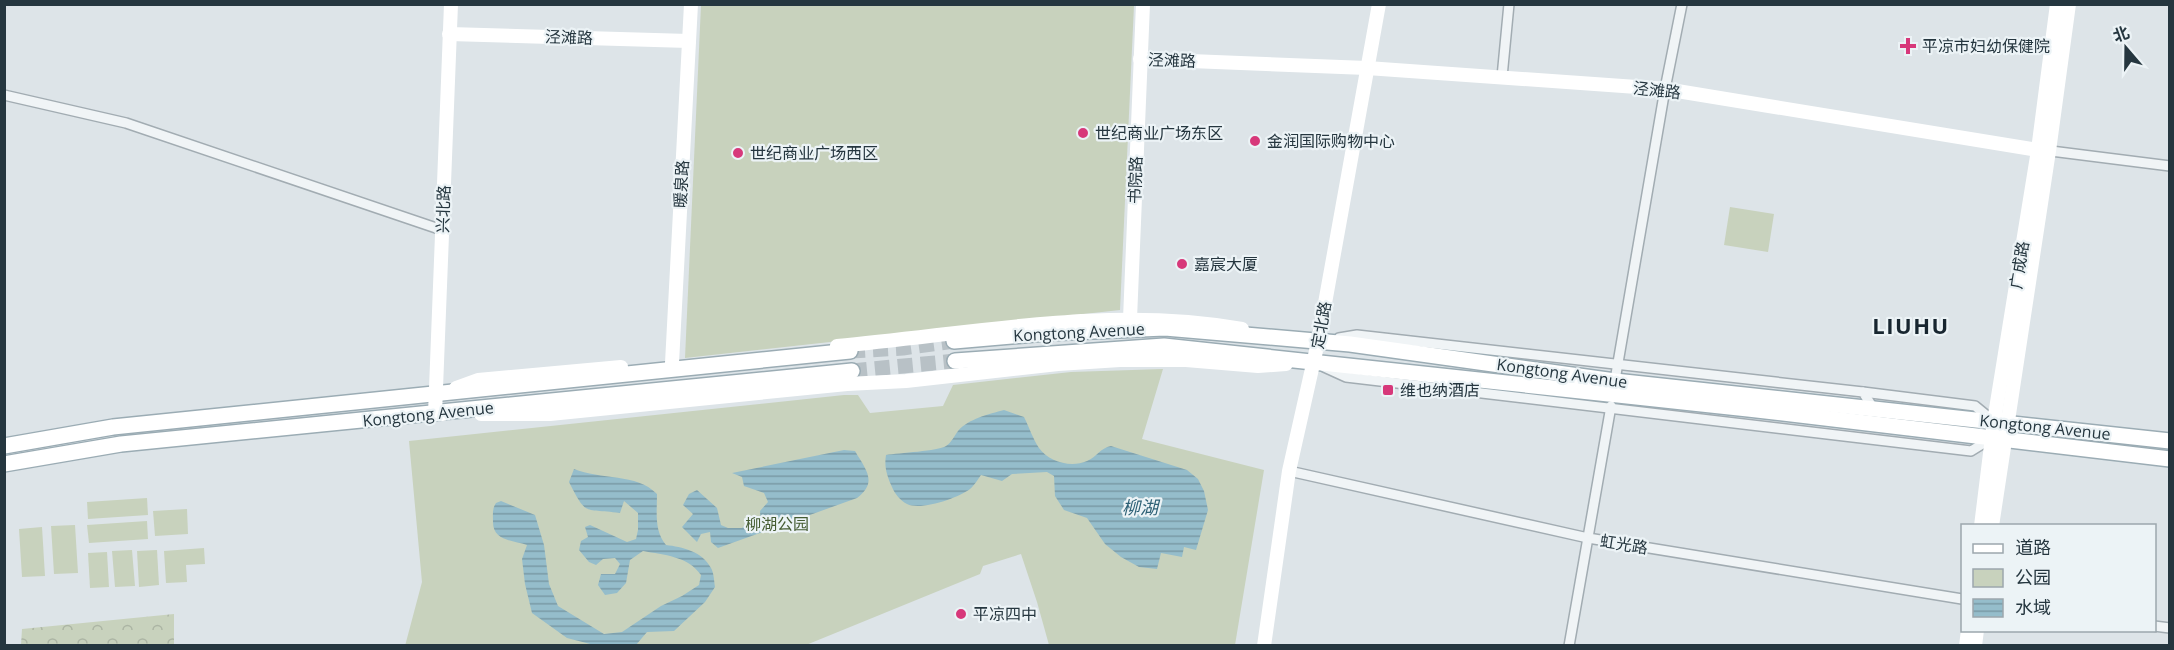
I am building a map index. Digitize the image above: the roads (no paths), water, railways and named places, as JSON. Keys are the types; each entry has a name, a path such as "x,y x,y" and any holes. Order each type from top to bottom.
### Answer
{"main road":[{"name":"Kongtong Avenue","path":"954,341 1046,333 1165,328 1350,344 1613,395 1873,408 2169,441"},
{"name":"Kongtong Avenue","path":"955,361 1164,346 2169,459"},
{"name":"Kongtong Avenue","path":"4,446 113,427 850,351"},
{"name":"Kongtong Avenue","path":"4,464 121,444 852,371"}],"street":[{"name":"兴北路","path":"435,414 451,4"},
{"name":"暖泉路","path":"672,363 690,4"},
{"name":"书院路","path":"1130,319 1143,4"},
{"name":"定北路","path":"1264,645 1289,471 1318,342 1378,4"},
{"path":"1502,77 1509,4"},
{"path":"1569,645 1665,89 1682,4"},
{"name":"广成路","path":"2043,150 2057,4"},
{"name":"广成路","path":"1992,524 2001,422 2068,4"},
{"name":"泾滩路","path":"449,34 689,41"},
{"name":"泾滩路","path":"1140,58 1367,68 1665,89 2043,150 2169,166"},
{"path":"4,95 126,123 442,230"},
{"path":"436,395 478,380 903,340 1055,322 1130,319 1203,322 1318,342 1357,335 1618,363 1975,406 2001,422"},
{"path":"435,414 550,414 1099,361 1186,360 1258,366 1314,362"},
{"path":"1863,392 1873,408"},
{"name":"广成路","path":"1981,524 1999,439"},
{"name":"虹光路","path":"1289,471 1588,538 1961,599"}],"water":[{"name":"柳湖","path":"1004,410 1024,417 1039,448 1054,460 1067,464 1081,463 1111,446 1187,470 1198,479 1204,491 1208,510 1196,550 1184,547 1182,557 1161,553 1157,569 1139,567 1121,557 1105,544 1087,518 1064,510 1055,496 1054,476 1047,472 1012,474 1002,481 981,475 964,493 930,505 913,506 902,501 896,494 886,471 886,455 942,448 967,423"},
{"path":"844,450 855,451 868,476 867,487 857,498 718,548 711,542 710,532 701,534 697,542 682,527 693,514 683,505 689,494 697,490 717,508 721,525 728,528 742,528 749,522 756,526 761,524 760,511 768,502 764,493 744,486 742,477 732,473"},
{"path":"574,469 629,480 649,487 657,494 658,527 662,540 666,545 697,554 711,568 715,587 705,602 674,631 647,632 636,645 594,645 567,638 532,613 522,559 527,545 504,539 496,533 494,528 494,507 501,501 535,515 544,545 549,584 558,606 604,634 622,632 661,606 699,585 701,575 689,564 675,557 643,551 630,560 626,583 617,593 605,595 598,585 601,574 615,574 620,564 615,558 603,559 596,565 589,562 579,550 581,541 588,537 585,527 590,525 627,542 636,539 638,513 624,501 620,513 587,509 579,501 569,482"}],"tunnel":[{"path":"850,351 903,348 954,341"},
{"path":"852,371 955,361"}],"place":[{"name":"平凉市妇幼保健院","path":"1908,46"},
{"name":"世纪商业广场东区","path":"1083,133"},
{"name":"金润国际购物中心","path":"1255,141"},
{"name":"世纪商业广场西区","path":"738,153"},
{"name":"嘉宸大厦","path":"1182,264"},
{"name":"维也纳酒店","path":"1388,390"},
{"name":"平凉四中","path":"961,614"}],"district":[{"name":"LIUHU","path":"1911,325"}],"park label":[{"name":"柳湖公园","path":"777,524"}]}
